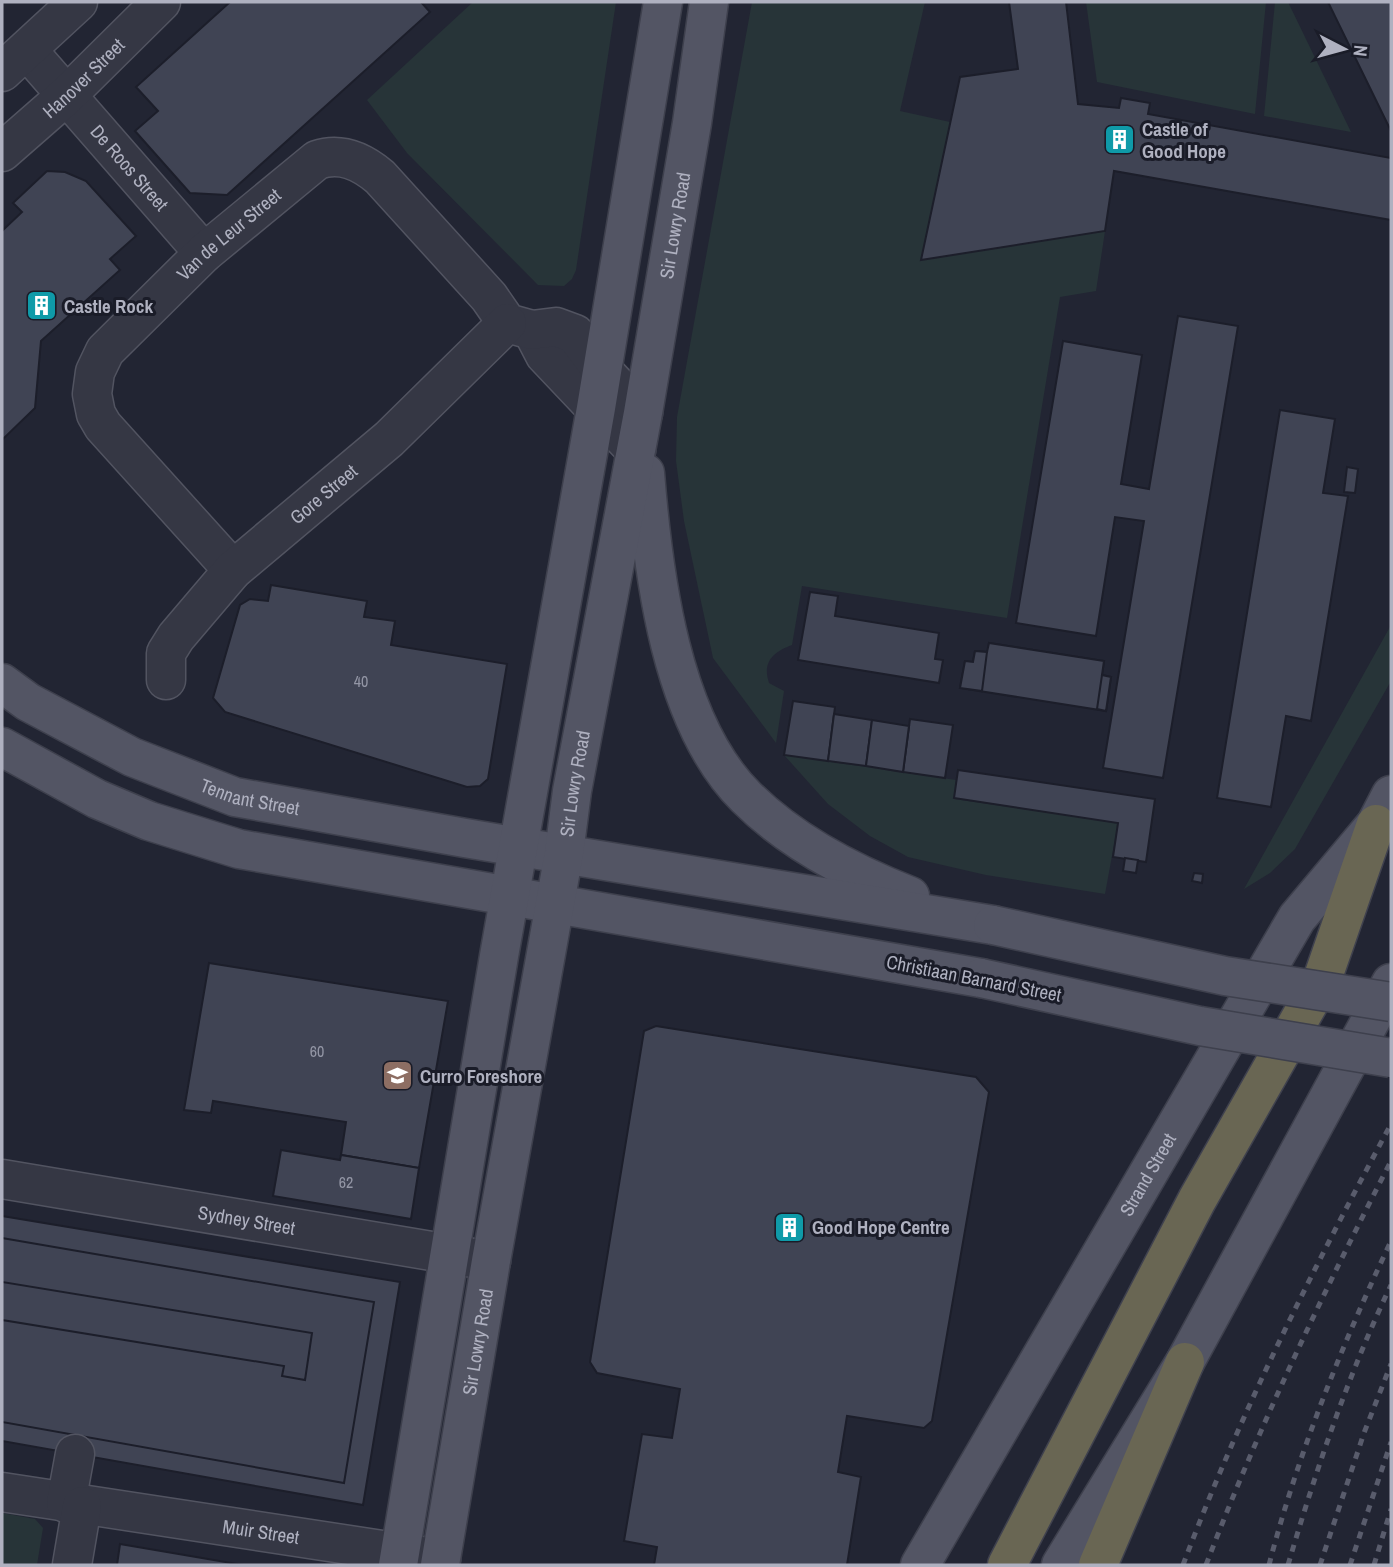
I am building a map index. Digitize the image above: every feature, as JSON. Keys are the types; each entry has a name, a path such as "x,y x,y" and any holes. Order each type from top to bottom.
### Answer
{"highway":[{"path":"1007,1565 1197,1200 1322,980 1384,810"},
{"path":"1098,1565 1185,1362"}],"main road":[{"path":"399,1559 510,896 596,408 657,7"},
{"name":"Sir Lowry Road","path":"441,1562 586,715 643,413 708,14"},
{"path":"643,413 649,528 669,638 689,707 715,757 745,796 787,832 867,877 981,922"},
{"name":"Tennant Street","path":"2,683 29,702 132,757 235,797 564,853"},
{"path":"543,708 586,715"},
{"path":"2,747 123,810 149,821 239,849 510,896"},
{"name":"Strand Street","path":"920,1565 1297,918 1384,810"},
{"path":"564,853 981,922 1225,976 1391,1002"},
{"name":"Christiaan Barnard Street","path":"510,896 981,978 1200,1026 1391,1058"},
{"path":"1061,1565 1185,1362 1391,983"}],"street":[{"path":"14,61 78,2"},
{"name":"Hanover Street","path":"2,152 66,96 161,2"},
{"path":"657,7 708,14"},
{"name":"De Roos Street","path":"14,61 66,96 204,253"},
{"name":"Van de Leur Street","path":"233,570 103,426 96,414 92,394 95,372 105,351 204,253 317,160 337,156 353,159 366,165 380,177 489,297 520,326 636,451"},
{"path":"520,326 556,327 575,334 601,370 643,413"},
{"name":"Gore Street","path":"166,680 166,653 176,637 233,570 520,326"},
{"name":"Sydney Street","path":"2,1178 491,1261"},
{"path":"72,1565 75,1454"},
{"name":"Muir Street","path":"2,1492 399,1559 441,1562"}],"shaded area":[{"path":"473,2 616,2 576,270 572,279 564,286 538,285 407,153 367,100"},
{"path":"752,2 925,2 900,111 950,122 921,259 1105,231 1096,291 1060,297 1007,618 802,586 792,645 779,651 771,659 767,669 769,683 784,691 776,743 713,658 684,521 676,461 677,417"},
{"path":"1086,2 1266,2 1255,114 1097,82"},
{"path":"1275,2 1288,2 1351,132 1264,116"},
{"path":"1391,625 1391,681 1295,849 1270,873 1244,889"},
{"path":"784,755 956,780 954,799 1118,823 1105,894 986,875 908,857 870,836 828,804"},
{"path":"2,1513 35,1519 43,1528 37,1565 2,1565"}],"building":[{"path":"230,2 421,2 430,12 227,195 190,193 135,131 158,111 136,87"},
{"name":"Castle of Good Hope","path":"1009,2 1066,2 1078,104 1119,108 1121,98 1150,103 1148,114 1391,158 1391,220 1114,171 1105,231 921,260 960,77 1018,69"},
{"path":"1328,2 1391,2 1391,131"},
{"name":"Castle Rock","path":"47,171 65,172 86,181 136,236 110,259 120,270 41,341 35,408 2,440 2,231 22,212 13,203"},
{"path":"1178,316 1238,326 1163,778 1103,768 1144,521 1115,517 1096,636 1016,623 1063,341 1142,355 1121,484 1149,489"},
{"path":"1280,410 1335,419 1323,493 1348,496 1311,721 1286,716 1271,807 1217,798"},
{"path":"1347,467 1358,469 1355,493 1344,492"},
{"path":"271,585 367,601 364,617 395,621 391,645 507,664 488,779 480,786 467,787 225,712 213,698 240,605 250,599 268,601"},
{"path":"810,592 838,596 835,616 939,633 935,659 943,660 939,683 798,660"},
{"path":"989,643 1104,661 1097,709 982,691"},
{"path":"989,643 1104,661 1102,675 1111,677 1106,711 960,688 965,661 973,662 975,651 987,652"},
{"path":"975,651 987,652 982,691 960,688 965,661 973,662"},
{"path":"1102,675 1111,677 1106,711 1097,709"},
{"path":"793,701 835,707 828,761 784,755"},
{"path":"834,714 872,720 866,766 828,761"},
{"path":"910,719 953,725 945,778 903,772"},
{"path":"872,720 909,726 903,772 866,766"},
{"path":"958,770 1155,799 1146,862 1113,857 1118,823 954,798"},
{"path":"1125,858 1138,860 1136,873 1123,871"},
{"path":"1194,873 1203,874 1202,883 1192,881"},
{"path":"209,963 448,1001 419,1168 341,1155 346,1122 213,1101 211,1113 184,1110"},
{"name":"Good Hope Centre","path":"656,1026 976,1077 989,1092 932,1421 924,1428 847,1416 838,1472 861,1477 847,1565 654,1565 657,1547 624,1541 642,1434 672,1438 680,1389 597,1373 590,1362 644,1031"},
{"path":"281,1150 340,1160 341,1155 419,1168 411,1219 273,1196"},
{"path":"2,1216 400,1282 363,1505 2,1441"},
{"path":"2,1238 374,1302 344,1483 2,1422 2,1320 284,1366 282,1376 305,1380 312,1333 2,1282"},
{"path":"120,1544 243,1565 117,1565"}],"railway":[{"path":"1183,1565 1254,1396 1334,1232 1391,1124"},
{"path":"1206,1565 1293,1360 1391,1161"},
{"path":"1269,1565 1293,1482 1322,1400 1391,1241"},
{"path":"1288,1565 1334,1423 1391,1285"},
{"path":"1320,1565 1364,1433 1391,1364"},
{"path":"1350,1565 1391,1442"},
{"path":"1374,1565 1391,1509"}],"place":[{"name":"Castle of Good Hope","path":"1119,140"},
{"name":"Castle Rock","path":"41,306"},
{"name":"Curro Foreshore","path":"397,1076"},
{"name":"Good Hope Centre","path":"789,1227"}]}
